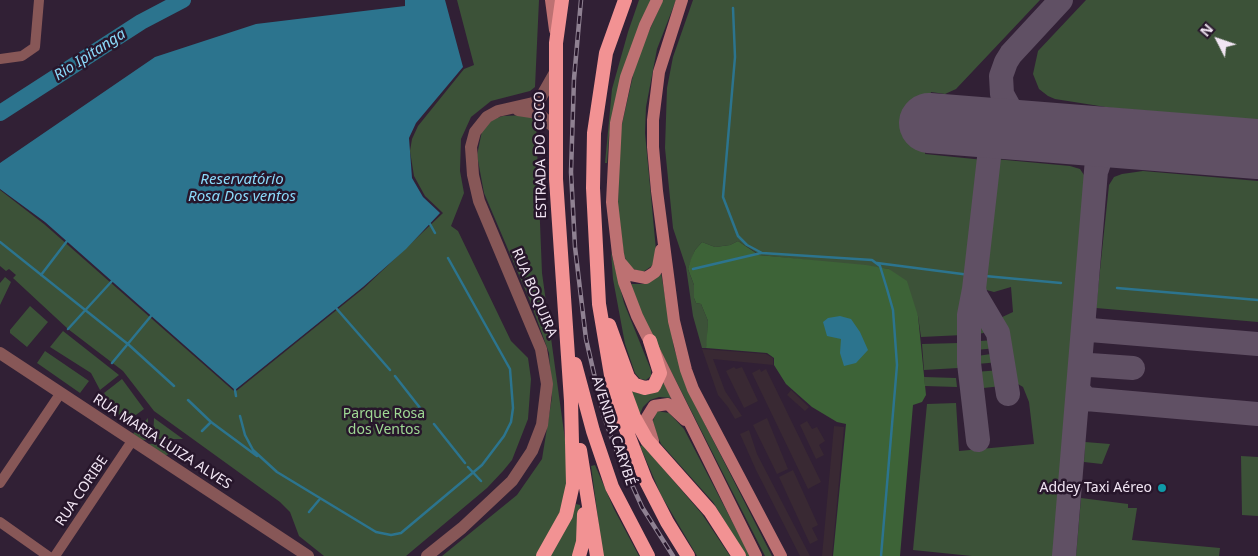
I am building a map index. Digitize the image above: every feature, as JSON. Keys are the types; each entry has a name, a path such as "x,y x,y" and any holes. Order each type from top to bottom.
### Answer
{"highway":[{"name":"ESTRADA DO COCO","path":"562,0 556,43 555,128 558,224 565,310"},
{"path":"625,0 606,53 594,133 593,188 598,268 604,306 617,349 631,382 645,388 654,386 660,374 650,341"},
{"name":"AVENIDA CARYBÉ","path":"598,268 604,339 616,399 638,462 660,508 688,556"},
{"path":"543,556 560,529 570,502 574,470 565,310"},
{"name":"AVENIDA CARYBÉ","path":"565,310 574,358 593,431 612,487 648,556"},
{"path":"604,339 640,430 710,511 739,556"},
{"path":"571,401 597,556"},
{"path":"579,556 584,530 583,466"}],"main road":[{"path":"551,0 556,43"},
{"path":"657,0 632,60 616,123 612,202 618,254 624,282 650,341 756,556"},
{"path":"682,0 666,44 654,100 653,147 674,321 686,370 704,411 781,556"},
{"path":"618,254 622,266 631,275 641,278 650,276 660,262 662,233"},
{"path":"668,464 648,431 646,419 650,410 659,404 668,404 676,409 696,433"}],"street":[{"path":"0,58 22,56 35,47 39,0"},
{"name":"RUA BOQUIRA","path":"427,556 462,528 512,481 532,451 544,415 547,384 542,349 479,201 471,161 472,141 479,126 493,114 540,99 557,69"},
{"path":"508,109 534,112 555,128"},
{"name":"RUA MARIA LUIZA ALVES","path":"0,353 308,556"},
{"path":"0,483 60,394"},
{"name":"RUA CORIBE","path":"54,556 132,441"},
{"path":"0,522 48,556"}],"shaded area":[{"path":"702,349 766,354 773,358 773,365 713,359 725,391 742,416 735,419 718,395"},
{"path":"734,367 736,369 742,367 758,401 744,408 726,371"},
{"path":"760,369 761,372 766,369 821,482 808,489 752,373"},
{"path":"791,390 809,407 805,411 787,395"},
{"path":"767,418 788,469 777,474 753,425"},
{"path":"807,421 812,429 817,427 825,441 819,445 824,455 816,459 800,425"},
{"path":"834,426 844,427 832,556 822,556"},
{"path":"749,430 757,454 810,556 800,556 756,470 740,434"},
{"path":"793,470 818,525 812,528 818,540 810,544 779,477"}],"green space":[{"name":"Parque Rosa dos Ventos","path":"457,0 539,0 535,87 530,91 491,101 471,117 461,139 460,171 464,193 451,226 458,231 511,341 528,358 531,379 528,419 512,460 503,471 487,488 406,556 324,556 299,536 290,512 280,502 154,411 123,371 68,329 13,278 16,275 9,269 6,271 0,266 0,190 44,224 235,392 364,288 443,213 425,196 414,176 410,151 412,139 418,126 464,69 474,65"},
{"path":"639,0 651,0 609,136 607,163 605,163 612,89"},
{"path":"663,0 676,0 657,49 646,107 645,133 656,250 653,265 643,272 630,268 624,256 618,208 619,137 637,58"},
{"path":"693,0 1040,0 956,89 945,94 931,92 925,154 984,160 971,283 963,318 963,335 921,337 918,316 889,269 760,255 738,241 730,245 715,247 702,242 695,250 688,269 694,285 694,298 696,303 701,304 708,321 706,348 702,348 693,316 686,267 673,228 665,148 667,88 673,57"},
{"path":"1086,0 1258,0 1258,120 1112,108 1055,99 1048,96 1039,89 1033,74 1038,51"},
{"path":"526,115 533,118 536,123 542,273 568,461 567,486 563,508 536,556 442,556 517,495 542,459 552,397 549,353 530,301 484,193 477,155 482,131 491,120 503,116"},
{"path":"995,159 1070,166 1080,169 1086,178 1054,556 972,556 913,550 927,404 956,403 959,451 1034,444 1029,402 1023,387 1018,384 1011,384 1005,333 998,319 1013,312 1011,287 994,292 983,289 981,286"},
{"path":"1143,171 1258,181 1258,322 1096,308 1109,185 1114,177"},
{"path":"738,241 759,255 866,265 889,269 907,281 918,316 926,395 922,402 913,405 900,556 833,556 846,424 837,422 812,407 786,384 774,365 774,358 767,353 706,348 708,321 701,304 696,303 694,298 694,285 688,269 695,250 702,242 715,247 730,245"},
{"path":"611,252 624,303 651,370 651,376 646,380 640,379 635,373 625,344 613,279"},
{"path":"661,273 674,348 687,389 772,556 765,556 640,310 631,284 643,284"},
{"path":"5,277 11,282 0,305 0,283"},
{"path":"30,306 48,322 27,347 10,333 10,330"},
{"path":"977,310 993,327 994,331 978,334 975,315"},
{"path":"63,331 119,375 100,390 91,373 50,347"},
{"path":"995,340 998,348 975,350 976,343 980,341"},
{"path":"959,343 958,368 924,370 922,344"},
{"path":"45,351 89,381 80,393 37,363"},
{"path":"998,353 1000,362 977,364 977,356"},
{"path":"1001,370 1002,386 974,389 975,372"},
{"path":"924,377 956,378 957,387 925,386"},
{"path":"122,379 144,409 125,423 104,393"},
{"path":"665,382 673,398 659,397 650,400 643,407 639,416 630,390 640,394 650,394"},
{"path":"657,411 669,413 684,429 750,556 746,556 713,502 661,444 652,423"},
{"path":"148,418 148,440 141,440 133,434"},
{"path":"154,418 183,439 153,439"},
{"path":"1085,442 1110,444 1102,464 1084,462"},
{"path":"173,443 174,451 165,456 148,444"},
{"path":"643,445 702,514 730,556 697,556 661,495 640,446"},
{"path":"1241,456 1258,457 1258,516 1242,515"},
{"path":"595,465 614,509 639,556 603,556 591,466"},
{"path":"1081,498 1128,504 1128,508 1137,508 1132,540 1220,548 1219,556 1076,556"},
{"path":"576,504 580,505 581,515 575,556 548,556 571,518"}],"water":[{"name":"Reservatório Rosa Dos ventos","path":"405,0 445,0 463,67 416,123 409,138 412,178 423,197 440,213 406,249 363,287 235,390 45,222 0,189 0,163 155,57 256,24 405,6"},
{"path":"840,316 851,319 860,332 868,350 856,363 844,366 840,353 841,339 827,336 823,322 828,318"}],"waterway":[{"name":"Rio Ipitanga","path":"0,113 141,22 183,0"},
{"path":"733,8 735,57 723,197 738,236 747,245 762,253 872,260 880,266 893,310 897,365 881,556"},
{"path":"430,224 435,233"},
{"path":"41,275 67,241"},
{"path":"0,242 129,345 174,386"},
{"path":"693,269 761,253"},
{"path":"240,416 245,435 253,450 277,472 376,532 391,535 401,533 482,465 504,436 511,422 513,408 510,369 448,258"},
{"path":"877,263 970,275"},
{"path":"985,276 1061,283"},
{"path":"68,329 112,281"},
{"path":"1117,288 1258,300"},
{"path":"336,308 390,370"},
{"path":"112,363 151,316"},
{"path":"395,376 424,413"},
{"path":"235,390 236,396"},
{"path":"188,400 211,422 257,456"},
{"path":"202,431 211,422"},
{"path":"434,424 465,463"},
{"path":"468,467 481,481"},
{"path":"309,512 319,500"}],"taxiway":[{"path":"1046,131 1030,127 1013,114 1002,94 1001,76 1011,54 1061,0"},
{"path":"978,440 969,363 969,315 974,289 990,149 994,132 1001,128"},
{"path":"1064,556 1097,159 1094,150 1088,142 1072,134"},
{"path":"1097,169 1104,147 1112,140 1124,138"},
{"path":"974,289 976,296 998,333 1008,394"},
{"path":"1084,322 1090,330 1258,344"},
{"path":"1081,357 1084,362 1090,365 1133,368"},
{"path":"1079,391 1086,399 1258,414"}],"runway":[{"path":"929,123 1258,149"}],"railway":[{"path":"581,0 574,79 571,172 575,247 586,339 604,417 615,447 642,507 673,556"}],"place":[{"name":"Addey Taxi Aéreo","path":"1162,488"}]}
